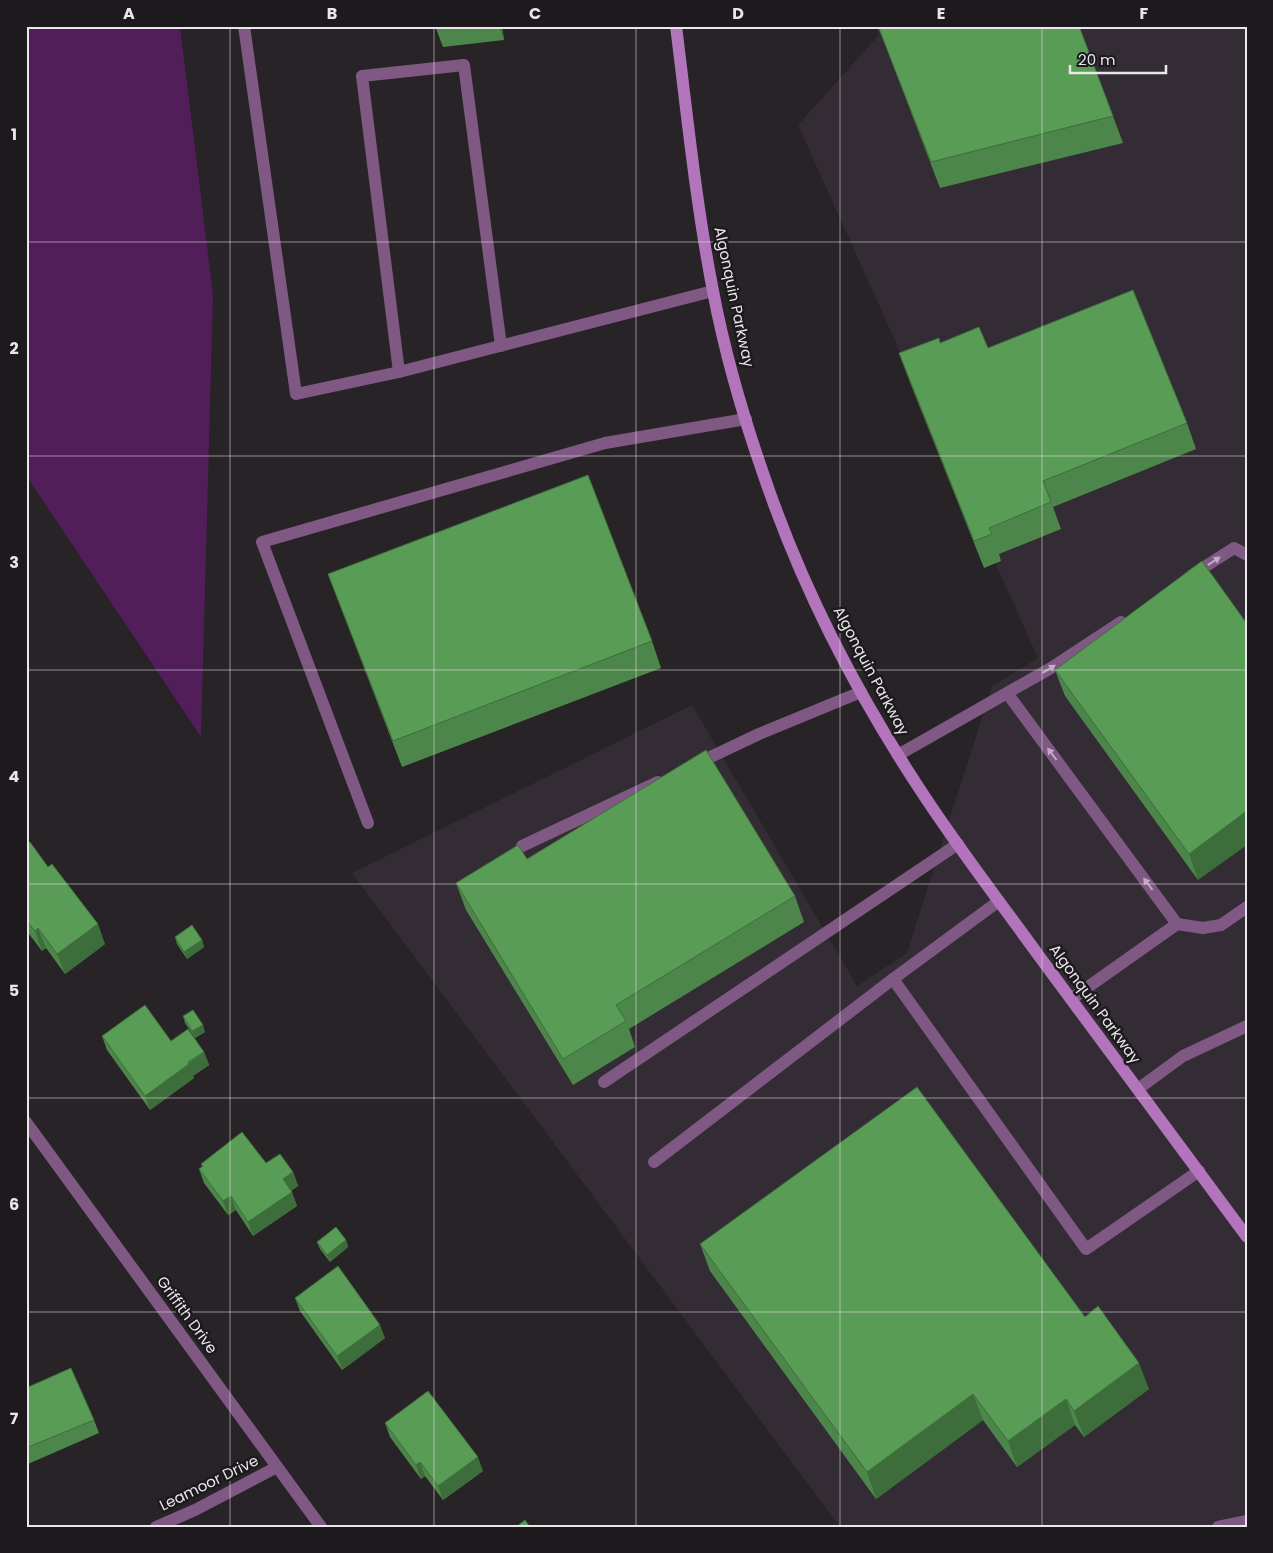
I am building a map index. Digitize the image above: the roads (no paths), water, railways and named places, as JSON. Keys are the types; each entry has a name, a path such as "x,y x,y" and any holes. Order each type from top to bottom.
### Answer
{"street":[{"path":"244,26 296,394 399,372 713,291"},
{"name":"Algonquin Parkway","path":"676,26 693,161 713,291 732,372 764,478 813,597 861,692 898,755 958,844 1247,1237"},
{"path":"399,372 362,76 464,65 501,346"},
{"path":"368,823 262,542 605,443 746,419"},
{"path":"1184,581 1234,548 1247,555"},
{"path":"898,755 1051,668 1134,614"},
{"path":"688,767 759,734 861,692"},
{"path":"1007,694 1177,924"},
{"path":"522,846 671,775"},
{"path":"604,1082 958,844"},
{"path":"654,1162 893,979 999,901"},
{"path":"1071,999 1177,924 1204,928 1221,926 1247,907"},
{"path":"893,979 1086,1249 1198,1171"},
{"path":"1138,1089 1183,1056 1247,1026"},
{"name":"Griffith Drive","path":"26,1122 321,1527"},
{"name":"Leamoor Drive","path":"156,1527 195,1510 277,1467"},
{"path":"1218,1527 1247,1521"}]}
